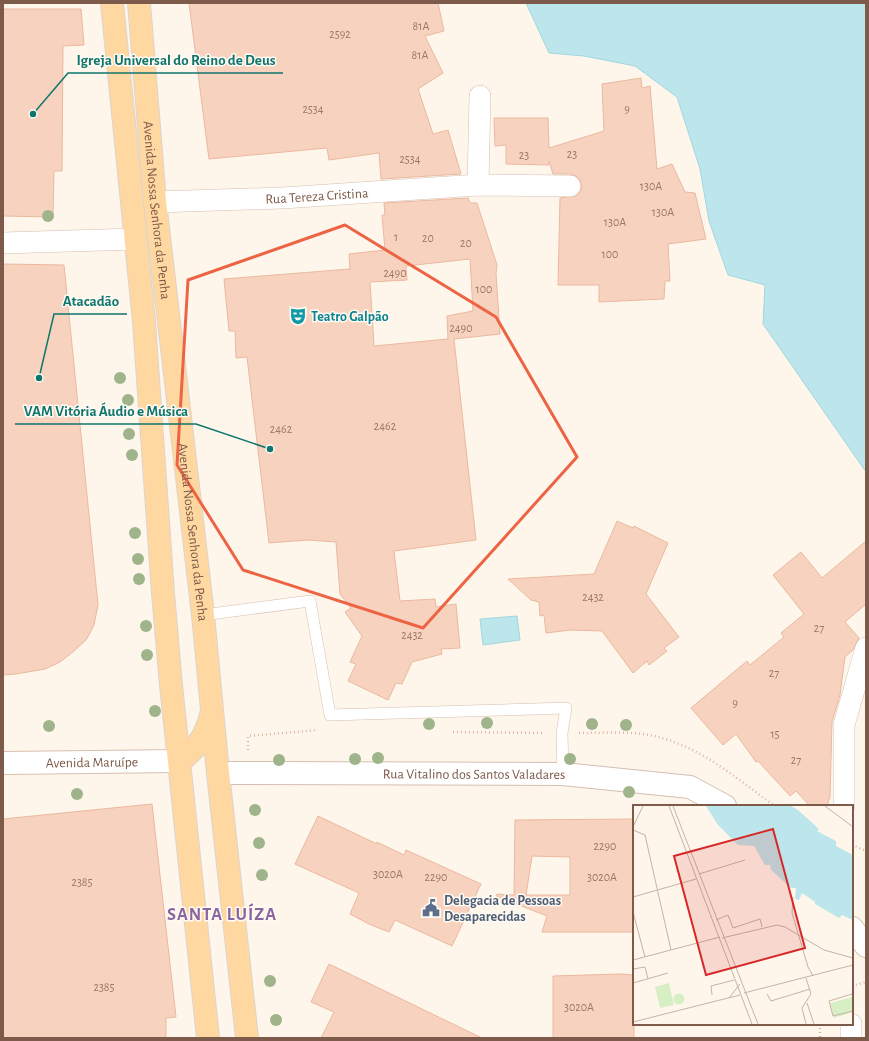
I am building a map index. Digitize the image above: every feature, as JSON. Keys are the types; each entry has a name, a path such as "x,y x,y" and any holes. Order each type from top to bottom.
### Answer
{"main road":[{"name":"Avenida Nossa Senhora da Penha","path":"112,3 134,239 144,322 164,600 208,1038"},
{"name":"Avenida Nossa Senhora da Penha","path":"139,3 155,202 203,615 218,773 247,1038"},
{"path":"180,761 199,744 205,734 212,710"},
{"path":"180,761 200,765 218,773"}],"street":[{"path":"478,185 480,96"},
{"name":"Rua Tereza Cristina","path":"155,202 282,198 478,185 570,186"},
{"path":"3,243 134,239"},
{"path":"844,805 844,725 866,648"},
{"name":"Avenida Maruípe","path":"3,763 180,761"},
{"name":"Rua Vitalino dos Santos Valadares","path":"218,773 563,774 690,787 723,805"},
{"path":"853,929 866,946"},
{"path":"851,1025 851,1038"}],"lane":[{"path":"203,615 310,601 330,716 566,708 562,733 563,774"}],"path":[{"path":"248,736 304,729 320,730"},
{"path":"445,732 630,734 664,738 684,746 709,760 774,805"},
{"path":"853,845 866,851"},
{"path":"853,986 866,982"},
{"path":"820,1025 820,1038"}],"highlighted area":[{"path":"345,225 496,317 577,457 423,628 243,570 177,465 188,280"}],"water":[{"path":"526,3 866,3 866,472 763,324 765,285 728,275 709,221 700,169 677,97 635,66 584,56 549,53"},
{"path":"517,616 520,640 483,645 480,619"}],"building":[{"path":"189,3 438,3 444,31 425,36 443,73 418,89 433,134 448,130 461,174 381,179 379,153 329,160 327,148 209,159"},
{"path":"3,9 81,9 84,45 63,46 62,171 54,171 53,217 3,216"},
{"path":"641,78 642,88 650,86 657,169 672,164 685,192 695,193 706,239 668,244 670,281 665,281 664,299 599,302 599,285 558,285 560,198 576,196 582,187 580,180 571,174 553,174 549,161 549,165 506,164 506,145 495,146 494,118 548,118 549,148 604,131 602,84"},
{"path":"468,198 470,203 477,203 497,265 496,273 500,334 454,339 476,540 394,551 400,601 435,599 436,607 456,604 460,648 441,649 442,654 412,662 402,684 396,683 388,700 348,681 356,664 350,662 362,636 345,612 351,608 340,594 336,542 308,540 269,543 247,357 236,358 235,331 229,331 224,279 350,269 349,254 385,250 382,215 385,215 384,203","holes":["470,259 473,311 447,316 448,339 374,346 370,282 407,280 406,266"]},
{"path":"3,264 64,265 98,605 94,625 86,640 60,662 45,669 3,675"},
{"path":"617,521 633,528 634,526 668,543 646,594 679,637 664,648 667,651 649,665 647,661 633,673 602,631 571,630 546,633 544,615 540,616 539,602 531,600 508,579 594,574"},
{"path":"866,541 866,604 845,622 859,638 853,650 845,657 840,695 832,722 830,797 827,805 809,805 796,791 790,796 758,761 756,762 736,734 723,745 691,708 747,661 750,665 784,637 781,633 804,614 773,575 801,552 822,578"},
{"path":"152,804 176,1017 166,1018 166,1038 3,1038 3,819"},
{"path":"318,816 377,844 377,842 404,855 406,850 481,884 452,946 395,920 389,932 371,925 350,914 359,893 295,864"},
{"path":"633,819 633,932 542,932 547,916 496,896 497,894 514,895 515,820","holes":["532,856 570,857 570,895 526,895"]},
{"path":"329,964 482,1038 321,1038 334,1012 311,1002"},
{"path":"633,975 634,1038 553,1038 553,976"}],"place":[{"name":"Igreja Universal do Reino de Deus","path":"33,114"},
{"name":"Teatro Galpão","path":"298,316"},
{"name":"Atacadão","path":"39,378"},
{"name":"VAM Vitória Áudio e Música","path":"270,449"},
{"name":"Delegacia de Pessoas Desaparecidas","path":"431,908"}],"district":[{"name":"SANTA LUÍZA","path":"222,914"}]}
